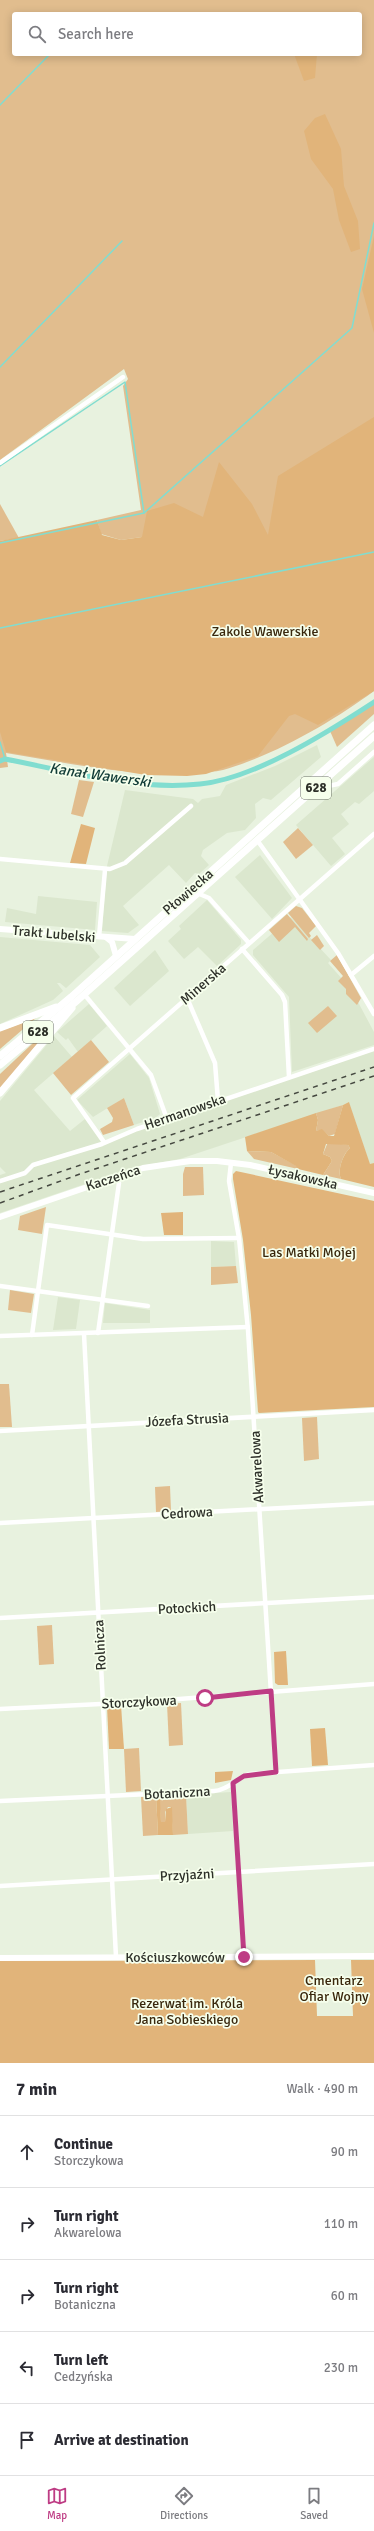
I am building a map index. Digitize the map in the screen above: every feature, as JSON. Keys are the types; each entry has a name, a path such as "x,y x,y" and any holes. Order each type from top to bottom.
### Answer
{"main road":[{"name":"Płowiecka","path":"0,1056 62,1005 307,788 374,725"},
{"name":"Płowiecka","path":"0,1065 78,1000 374,736"},
{"path":"0,1093 78,1000"},
{"path":"0,1028 62,1005"}],"street":[{"path":"0,463 123,377"},
{"path":"316,788 338,784 374,752"},
{"path":"0,859 105,870 125,863 190,806"},
{"name":"Minerska","path":"104,1142 73,1098 374,834"},
{"path":"257,840 351,975 374,1014"},
{"path":"98,937 105,870"},
{"path":"197,893 209,898 249,943"},
{"name":"Trakt Lubelski","path":"0,929 135,939"},
{"name":"Trakt Lubelski","path":"107,938 112,942 116,956"},
{"path":"242,949 282,995 285,1002 289,1077"},
{"path":"351,975 374,956"},
{"path":"84,994 151,1075 167,1119"},
{"path":"187,998 215,1063 218,1101"},
{"name":"Hermanowska","path":"0,1181 25,1173 33,1165 374,1049"},
{"name":"Kaczeńca","path":"0,1217 148,1167 190,1161 231,1163"},
{"name":"Łysakowska","path":"231,1163 266,1168 374,1193"},
{"name":"Akwarelowa","path":"231,1163 229,1180 239,1238 248,1327 276,1772"},
{"path":"98,1333 119,1183"},
{"path":"32,1335 47,1225 143,1239 239,1238"},
{"path":"0,1286 148,1306"},
{"path":"0,1336 248,1327"},
{"name":"Rolnicza","path":"84,1334 116,1957"},
{"name":"Józefa Strusia","path":"0,1431 374,1410"},
{"name":"Cedrowa","path":"0,1523 374,1503"},
{"name":"Potockich","path":"0,1618 374,1598"},
{"name":"Storczykowa","path":"0,1709 104,1704 374,1684"},
{"name":"Botaniczna","path":"0,1801 214,1791 221,1790 244,1776 276,1772 374,1766"},
{"path":"233,1783 244,1957"},
{"name":"Przyjaźni","path":"0,1886 374,1864"},
{"name":"Kościuszkowców","path":"0,1958 374,1956"}],"shaded area":[{"path":"317,745 321,757 271,800 263,798 255,804 256,818 245,830 227,833 203,850 201,856 209,865 199,874 195,873 186,883 169,865 123,906 139,925 128,933 102,931 107,866 125,790 193,799 198,803 202,799 220,796 226,785 275,766"},
{"path":"374,757 374,791 359,804 355,802 341,814 349,824 332,838 345,854 331,866 296,825"},
{"path":"260,855 292,898 272,919 235,877"},
{"path":"38,896 97,902 95,930 5,922 7,908 36,914"},
{"path":"207,900 241,940 241,944 217,966 198,947 184,959 168,941 181,929 179,926"},
{"path":"291,917 331,960 328,963 351,989 374,1032 374,1045 292,1072 289,997 253,955 253,950"},
{"path":"0,937 90,945 100,957 66,988 60,983 57,983 63,991 53,1000 0,1024"},
{"path":"155,950 169,971 130,1006 114,988"},
{"path":"89,1004 107,1026 78,1052 68,1038 66,1040 57,1032"},
{"path":"54,1036 72,1057 34,1090 70,1131 85,1119 101,1142 374,1050 374,1163 370,1165 349,1103 180,1159 135,1167 0,1213 0,1175 6,1173 0,1167 0,1101"},
{"path":"130,1054 149,1078 160,1114 155,1118 134,1125 124,1098 93,1117 77,1100"},
{"path":"211,1241 234,1242 236,1266 211,1267"},
{"path":"58,1297 80,1300 76,1329 53,1330"},
{"path":"105,1303 150,1310 150,1323 103,1323"},
{"path":"231,1792 233,1831 188,1834 186,1795"}],"green space":[{"path":"0,0 374,0 374,691 358,703 302,737 262,756 220,771 148,773 124,771 6,753 8,767 0,768 0,659 142,537 121,540 101,534 97,520 141,510 123,386 128,379 124,369 0,460"},
{"path":"295,56 317,56 315,78 304,81"},
{"path":"325,114 341,149 344,186 358,221 360,249 351,252 339,220 333,189 311,159 304,131 315,118"},
{"path":"374,236 374,333 362,289"},
{"name":"Zakole Wawerskie","path":"374,417 374,691 318,725 295,714 289,716 258,756 206,774 187,776 146,775 6,752 0,732 0,541 97,520 102,535 121,540 142,537 147,511 174,503 203,517 219,462 252,504 268,535 278,476"},
{"path":"0,504 19,538 0,541"},
{"path":"374,703 374,714 337,747 330,731"},
{"path":"79,780 94,782 83,817 71,814"},
{"path":"81,824 95,828 86,864 70,863"},
{"path":"298,828 313,845 296,859 283,842"},
{"path":"296,906 302,908 316,926 309,933 311,936 309,938 288,913"},
{"path":"287,914 308,939 307,941 295,927 279,942 269,930"},
{"path":"317,935 324,946 320,950 311,940"},
{"path":"337,955 361,998 357,1005 346,994 346,989 338,981 343,976 330,961"},
{"path":"328,1006 337,1016 317,1033 308,1023"},
{"path":"36,1018 0,1049 0,1031"},
{"path":"48,1029 49,1030 0,1089 0,1074"},
{"path":"91,1040 109,1062 71,1095 53,1073"},
{"path":"124,1098 134,1125 103,1135 100,1129 112,1122 113,1118 107,1108"},
{"path":"349,1102 370,1164 374,1163 374,1187 341,1179 340,1167 343,1158 350,1148 348,1145 326,1144 323,1154 330,1157 332,1161 323,1175 298,1169 296,1166 271,1152 247,1151 245,1137 316,1113 318,1120 316,1131 322,1129 329,1136 334,1136 343,1105"},
{"path":"343,1105 335,1134 329,1136 322,1130 316,1131 318,1120 316,1113"},
{"path":"328,1142 348,1145 350,1148 341,1162 341,1179 323,1175 332,1161 330,1157 323,1154"},
{"path":"247,1151 271,1152 297,1166 298,1169 254,1159"},
{"path":"185,1167 203,1167 204,1195 183,1196 183,1174"},
{"name":"Las Matki Mojej","path":"236,1171 374,1201 374,1407 258,1412 251,1315 243,1240 233,1179 233,1174"},
{"path":"46,1207 42,1234 18,1230 20,1216"},
{"path":"183,1212 183,1235 164,1235 161,1213"},
{"path":"236,1266 238,1283 211,1285 211,1267"},
{"path":"10,1290 34,1294 31,1313 8,1310"},
{"path":"0,1384 9,1384 12,1427 0,1427"},
{"path":"317,1417 319,1459 304,1461 302,1418"},
{"path":"170,1486 171,1511 156,1512 155,1487"},
{"path":"52,1625 54,1664 39,1665 37,1626"},
{"path":"286,1651 288,1685 278,1685 275,1683 274,1652"},
{"path":"181,1703 183,1745 169,1746 167,1704"},
{"path":"121,1705 124,1749 109,1749 107,1706"},
{"path":"325,1728 328,1765 312,1766 310,1729"},
{"path":"139,1748 141,1791 126,1792 124,1749"},
{"path":"233,1771 231,1780 215,1783 215,1772"},
{"path":"186,1795 188,1834 173,1835 171,1807 168,1807 165,1812 165,1822 161,1822 159,1796"},
{"path":"156,1796 158,1835 143,1836 141,1797"},
{"path":"156,1796 160,1799 161,1822 165,1822 166,1809 172,1807 173,1835 158,1835"},
{"name":"Rezerwat im. Króla Jana Sobieskiego","path":"315,1960 317,2016 353,2016 351,1960 374,1960 374,2063 0,2063 0,1961"}],"waterway":[{"path":"0,105 48,56"},
{"path":"144,513 352,328 374,223"},
{"path":"0,367 122,241"},
{"path":"0,466 125,382 144,513 0,543"},
{"path":"0,628 374,552"},
{"name":"Kanał Wawerski","path":"0,761 5,759 102,779 151,785 200,784 221,780 267,764 313,740 374,702"},
{"path":"0,742 5,759"}],"railway":[{"path":"0,1192 374,1067"},
{"path":"0,1203 80,1174 374,1076"}],"route":[{"path":"205,1698 271,1691 276,1772 250,1774 241,1777 233,1783 244,1957"}],"park label":[{"name":"Cmentarz Ofiar Wojny","path":"334,1988"}]}
